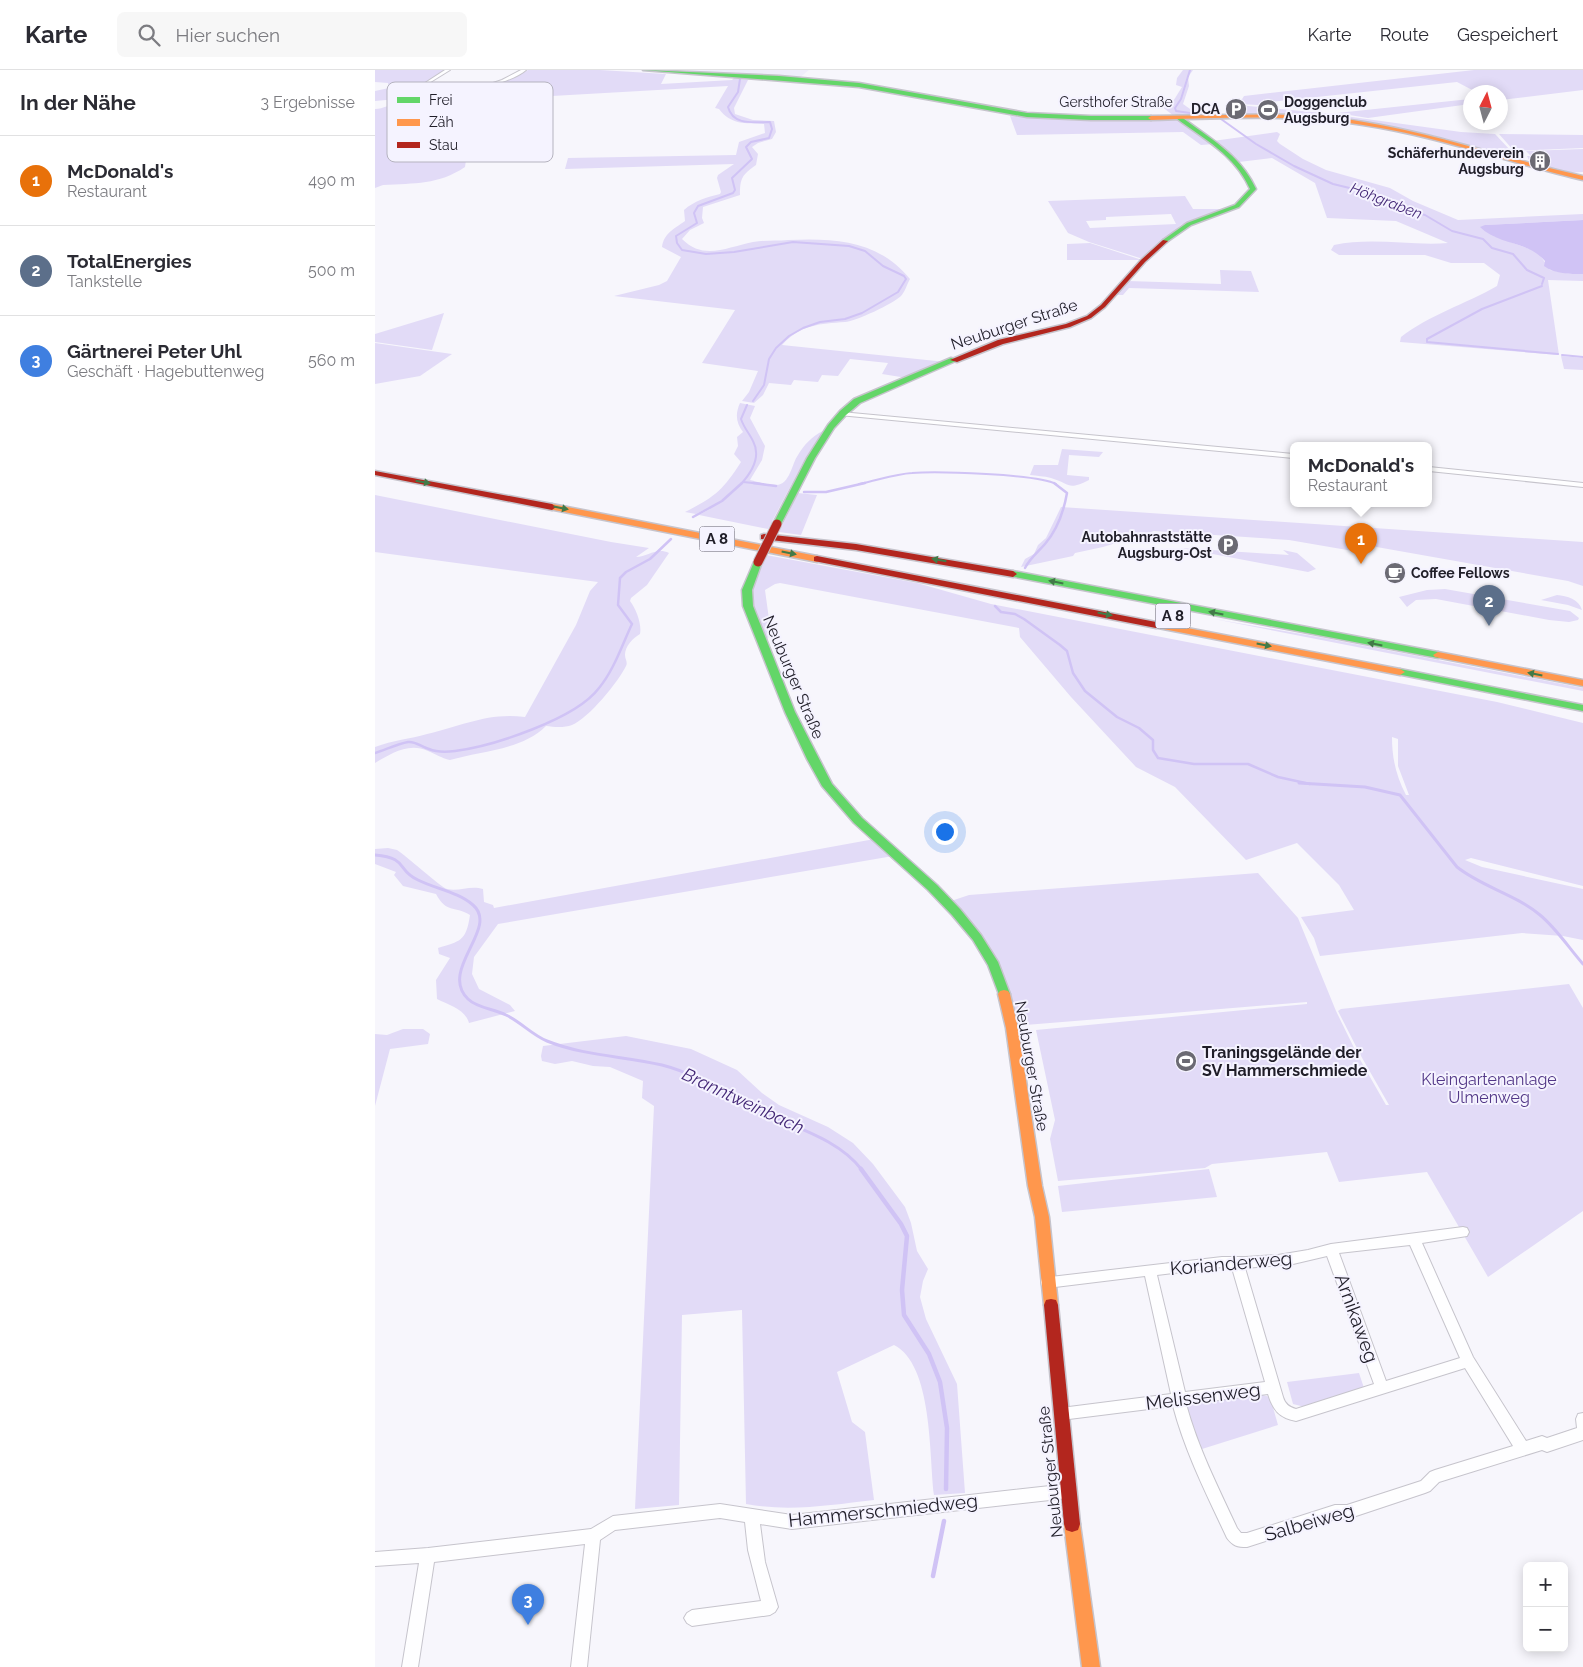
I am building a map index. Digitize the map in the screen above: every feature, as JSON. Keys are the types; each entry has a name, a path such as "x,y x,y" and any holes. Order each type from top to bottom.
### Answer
{"main road":[{"name":"Gersthofer Straße","path":"645,70 858,85 902,92 967,107 1026,116 1092,119 1283,116 1365,123 1433,137 1533,167 1583,178"},
{"name":"Neuburger Straße","path":"1091,1667 1067,1491 1042,1218 1033,1176 1013,1036 1002,986 982,944 941,897 836,796 815,766 787,709 746,598 750,581 777,524 823,437 841,414 857,401 977,350 1057,328 1089,317 1103,306 1144,260 1177,231 1185,226 1240,205 1253,189 1252,181 1227,153 1178,117"},
{"name":"A 8","path":"375,463 1330,646"},
{"name":"A 8","path":"375,473 1583,708"},
{"path":"763,537 856,546 978,567 1583,683"},
{"path":"978,567 1035,570"},
{"path":"1358,652 1518,683"},
{"path":"1384,669 1583,718"}],"street":[{"path":"429,82 448,70"},
{"path":"500,82 524,70"},
{"path":"841,414 1290,456"},
{"path":"1432,469 1583,485"},
{"name":"Korianderweg","path":"1047,1282 1222,1262 1237,1264 1320,1254 1331,1249 1463,1232"},
{"path":"1414,1239 1468,1361 1523,1449"},
{"name":"Arnikaweg","path":"1331,1249 1382,1388"},
{"path":"1237,1264 1273,1386"},
{"path":"1150,1271 1177,1386 1178,1399"},
{"name":"Melissenweg","path":"1061,1414 1273,1386 1279,1407 1283,1412 1296,1415 1468,1361"},
{"name":"Salbeiweg","path":"1178,1399 1193,1444 1232,1533 1238,1540 1247,1540 1335,1512 1347,1512 1425,1486 1435,1477 1542,1443 1547,1445 1583,1433"},
{"path":"1583,1420 1583,1426"},
{"name":"Hammerschmiedweg","path":"375,1559 428,1555 593,1536 613,1522 720,1511 792,1522 1067,1491"},
{"path":"692,1618 770,1607 755,1554 752,1537 753,1515"},
{"path":"579,1667 593,1536"},
{"path":"410,1667 428,1555"}],"shaded area":[{"path":"687,70 809,70 798,79 687,72"},
{"path":"1583,220 1583,274 1562,273 1548,269 1544,266 1545,261 1530,250 1495,237 1480,227 1485,225"}],"green space":[{"path":"375,70 447,70 427,82 375,82"},
{"path":"528,70 600,70 666,74 661,84 732,80 734,78 748,80 734,108 735,114 753,120 774,121 776,132 772,139 752,147 758,154 756,165 743,177 740,195 703,207 702,218 704,223 690,230 682,239 690,246 707,251 716,251 757,241 805,240 839,241 870,249 884,256 910,279 901,296 857,319 811,326 796,333 782,345 946,362 907,378 882,374 888,363 850,359 838,376 822,375 818,382 794,380 791,385 769,383 763,395 754,403 742,401 749,392 758,371 702,363 735,310 614,296 659,285 667,281 681,257 662,247 665,238 685,221 684,210 710,196 720,194 718,175 734,164 565,169 568,158 736,155 739,142 765,133 764,124 734,121 715,108 728,86 553,96 553,82 499,82"},
{"path":"1183,70 1193,70 1188,77 1189,86 1183,104 1200,116 1174,116 1161,106 1172,103 1182,87 1176,85 1177,78"},
{"path":"1474,70 1583,70 1583,90 1508,99 1508,85 1463,85 1457,82 1261,103 1258,105 1239,104 1244,96"},
{"path":"387,88 387,100 375,101 375,91"},
{"path":"1463,100 1463,105 1368,118 1337,113"},
{"path":"1238,105 1323,113 1461,132 1495,134 1511,151 1505,158 1435,136 1397,128 1347,120 1245,114"},
{"path":"387,106 387,162 466,162 465,167 436,180 383,185 375,188 375,109"},
{"path":"1010,116 1087,121 1178,119 1214,144 1201,145 1183,132 1017,135"},
{"path":"1277,132 1280,134 1277,141 1303,159 1326,170 1390,188 1413,201 1458,220 1583,214 1583,220 1485,225 1494,236 1538,252 1550,270 1583,274 1583,281 1548,280 1559,355 1400,342 1401,337 1423,322 1497,286 1500,275 1484,263 1451,263 1425,255 1339,255 1331,250 1334,245 1363,242 1448,243 1396,221 1327,218 1315,183 1272,158 1239,162 1213,141"},
{"path":"1499,134 1583,135 1583,148 1514,151"},
{"path":"1583,149 1583,172 1567,173 1508,159 1512,157 1530,162 1527,156 1531,156 1526,151"},
{"path":"1185,196 1193,209 1229,209 1181,225 1143,259 1089,242 1068,233 1048,201","holes":["1171,214 1176,224 1090,228 1086,221 1106,220 1106,217"]},
{"path":"1090,243 1142,260 1067,260 1067,244"},
{"path":"1220,270 1251,271 1259,292 1129,288 1123,295 1116,295 1128,281 1221,284"},
{"path":"444,313 432,350 375,342 375,334"},
{"path":"375,343 452,354 420,376 375,384"},
{"path":"1561,356 1583,358 1583,370 1564,369"},
{"path":"740,403 755,406 750,418 765,446 762,460 750,480 776,485 781,484 788,478 803,448 812,438 823,431 805,459 768,529 699,515 710,509 709,507 696,514 685,512 704,502 717,492 729,480 741,462 734,454 738,446 737,437 743,432 737,418"},
{"path":"1062,449 1103,452 1099,457 1069,455 1067,475 1089,477 1089,480 1073,486 1051,478 1030,475 1034,465 1058,465"},
{"path":"798,493 817,495 801,535 779,532"},
{"path":"375,495 649,548 636,557 660,551 669,553 647,585 631,598 630,601 639,621 640,634 626,648 627,665 610,690 594,708 572,725 562,727 546,726 525,740 501,749 450,760 421,749 407,748 375,763 375,747 487,718 499,716 525,717 576,625 590,591 598,582 375,552"},
{"path":"1061,507 1583,542 1583,586 1568,581 1371,546 1353,551 1289,540 1154,531 1103,547 1075,553 1073,556 1021,567 1025,559 1034,554 1038,545 1046,538"},
{"path":"1181,548 1289,555 1283,550 1297,553 1316,569 1308,572"},
{"path":"766,555 917,583 991,604 1497,702 1583,723 1583,886 1471,858 1465,860 1482,867 1583,889 1583,940 1563,936 1522,933 1320,956 1314,938 1301,917 1354,910 1339,885 1297,843 1246,860 1175,787 1136,767 1071,697 1020,637 1019,628 780,583 765,590 771,634 764,643 750,598","holes":["1392,737 1398,739 1398,766 1409,795 1406,795 1397,774 1394,760"]},
{"path":"1445,589 1570,611 1579,618 1569,622 1549,620 1436,599 1416,600 1407,607 1399,597 1427,590"},
{"path":"1557,595 1569,597 1578,603 1582,610 1568,605 1541,600"},
{"path":"1214,619 1319,637 1583,688 1583,691"},
{"path":"880,838 899,855 498,924 474,957 472,974 479,989 510,1005 515,1011 469,1023 460,1011 437,999 436,980 450,958 439,954 438,948 461,939 466,931 470,915 447,907 436,894 403,886 394,875 396,872 375,864 375,849 388,848 397,850 447,889 483,889 484,902 493,905 494,908"},
{"name":"Kleingartenanlage Ulmenweg","path":"1258,873 1298,918 1336,1011 1358,1056 1386,1105 1389,1105 1338,1011 1341,1009 1569,984 1583,1008 1583,1211 1488,1277 1427,1172 1339,1182 1327,1152 1212,1164 1205,1168 1058,1181 1050,1139 1055,1120 1036,1030 1307,1004 1307,1002 1014,1026 1005,985 951,901 969,895"},
{"path":"403,1029 423,1029 430,1034 428,1044 390,1049 375,1106 375,1034 387,1035"},
{"path":"626,1036 691,1049 737,1070 762,1093 779,1105 828,1127 853,1143 873,1164 905,1207 911,1223 917,1251 928,1269 923,1281 920,1297 926,1319 957,1384 965,1493 934,1495 927,1412 922,1391 916,1371 907,1356 894,1345 837,1372 852,1422 865,1432 874,1500 794,1508 746,1504 742,1310 682,1315 679,1505 635,1509 654,1106 642,1098 643,1081 610,1067 593,1066 572,1061 555,1064 542,1061 541,1056 543,1046"},
{"path":"1209,1169 1217,1197 1062,1212 1058,1186"},
{"path":"1359,1373 1364,1388 1305,1407 1293,1404 1287,1382"},
{"path":"1255,1393 1270,1397 1278,1425 1202,1449 1196,1446 1186,1405 1190,1401"}],"waterway":[{"name":"Höhgraben","path":"1190,70 1181,99 1175,108 1176,111 1204,115"},
{"name":"Branntweinbach","path":"740,79 738,92 728,107 734,117 739,120 745,122 770,122 772,129 769,138 751,142 746,147 752,159 732,178 735,190 733,193 698,206 694,213 697,223 676,236 677,243 682,250 706,254 734,252 793,242 849,246 865,251 883,266 904,276 906,279 898,292 862,313 845,319 820,322 803,328 789,336 776,348 769,359 764,385 753,401"},
{"name":"Höhgraben","path":"1221,119 1256,144 1294,166 1333,184 1362,191 1393,207 1425,215 1452,231 1483,239 1492,248 1513,254 1527,270 1544,278 1542,284"},
{"name":"Höhgraben","path":"1542,286 1482,309 1427,339 1427,342 1558,354"},
{"name":"Höhgraben","path":"1562,355 1583,357"},
{"name":"Branntweinbach","path":"741,484 752,469 756,458 753,441 741,419 747,405"},
{"path":"859,484 892,476 924,472 1009,476 1055,484"},
{"path":"743,482 753,483"},
{"path":"753,483 763,484"},
{"path":"753,483 776,486"},
{"path":"804,492 826,492 865,483"},
{"name":"Branntweinbach","path":"693,517 722,501 741,484"},
{"path":"1025,568 1045,544 1062,513 1067,493 1055,484"},
{"name":"Branntweinbach","path":"375,753 408,742 414,742 432,750 445,752 471,748 533,729 572,710 588,699 599,688 609,673 632,624 618,605 620,578 626,572 650,559 671,539"},
{"path":"995,606 1001,612 1015,614 1024,619 1067,651 1073,673 1085,691 1117,717 1139,728 1153,740 1153,750 1158,758 1194,764 1248,764 1278,777 1308,784"},
{"path":"1299,783 1308,784"},
{"path":"1308,784 1365,787 1400,795 1457,867 1477,880 1520,901 1540,915 1557,932 1583,964"},
{"name":"Branntweinbach","path":"375,855 393,859 418,880 461,897 473,905 479,914 479,925 460,975 461,988 472,1002 506,1015 531,1032 561,1046 590,1053 662,1065 687,1074 758,1110 828,1141 852,1159 862,1170"},
{"name":"Branntweinbach","path":"861,1169 901,1224 907,1236 902,1290 904,1315 929,1354 940,1382 947,1428 946,1489"},
{"path":"933,1576 944,1521"}],"traffic: fast":[{"path":"645,70 859,85 1027,115 1151,118"},
{"path":"1165,241 1189,224 1237,206 1253,189 1240,166 1231,157 1178,117"},
{"path":"777,524 811,458 831,427 843,413 857,401 954,360"},
{"path":"758,562 747,590 748,606 790,712 820,773 837,798 858,820 956,912 977,938 993,965 1004,994"},
{"path":"1013,574 1438,655"},
{"path":"1400,672 1583,708"}],"traffic: slow":[{"path":"1151,118 1284,116 1363,123 1391,128 1583,178"},
{"path":"552,507 817,559"},
{"path":"1156,625 1400,672"},
{"path":"1438,655 1583,683"},
{"path":"1004,994 1012,1028 1035,1186 1042,1217 1051,1305"},
{"path":"1072,1524 1091,1667"}],"traffic: jam":[{"path":"954,360 1001,342 1068,326 1089,317 1103,306 1143,261 1165,241"},
{"path":"375,473 552,507"},
{"path":"758,562 777,524"},
{"path":"764,537 856,547 1013,574"},
{"path":"817,559 1156,625"},
{"path":"1051,1305 1072,1524"}],"place":[{"name":"DCA","path":"1236,109"},
{"name":"Doggenclub Augsburg","path":"1268,110"},
{"name":"Schäferhundeverein Augsburg","path":"1540,161"},
{"name":"Autobahnraststätte Augsburg-Ost","path":"1228,545"},
{"name":"McDonald's","path":"1361,564"},
{"name":"Coffee Fellows","path":"1395,573"},
{"name":"TotalEnergies","path":"1489,626"},
{"name":"Traningsgelände der SV Hammerschmiede","path":"1186,1061"},
{"name":"Gärtnerei Peter Uhl","path":"528,1625"}]}
